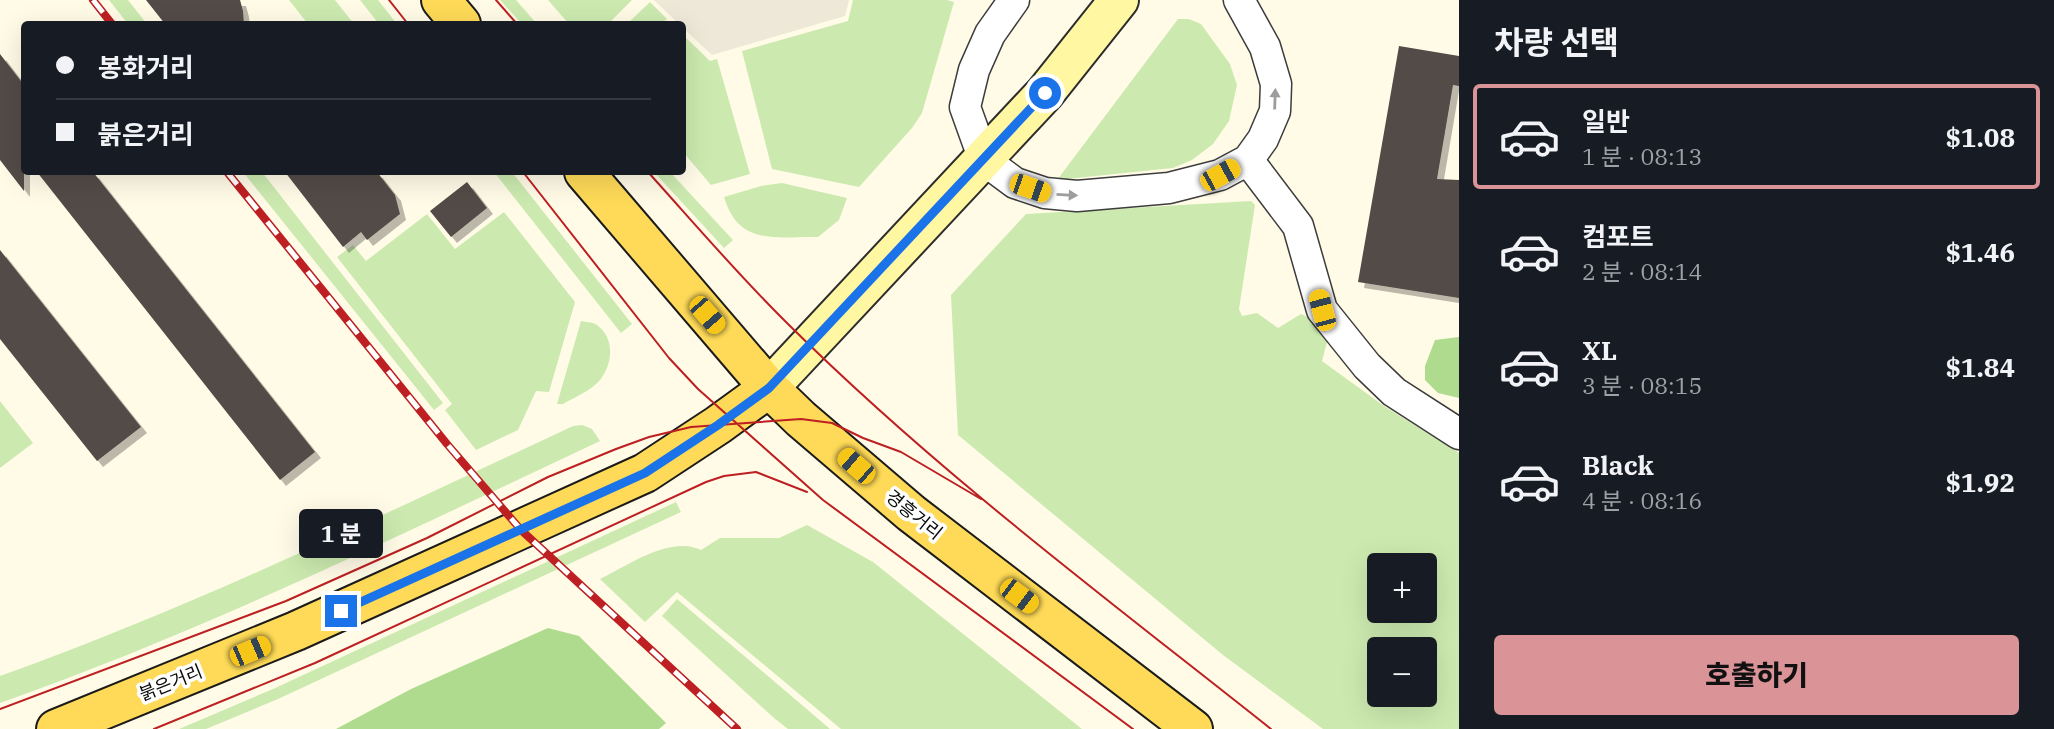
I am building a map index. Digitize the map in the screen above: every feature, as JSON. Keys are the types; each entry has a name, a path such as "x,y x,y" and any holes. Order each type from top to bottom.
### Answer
{"main road":[{"path":"441,0 458,21"},
{"path":"769,388 1045,93 1119,0"},
{"name":"경흥거리","path":"587,175 769,388 801,419 911,513 1193,729"},
{"name":"붉은거리","path":"56,729 296,631 645,473 769,388"}],"street":[{"path":"1014,0 990,34 979,58 965,107 984,160 1016,183 1045,193 1077,196 1169,188 1220,175 1248,160 1263,139 1275,111 1276,84 1265,47 1239,0"},
{"path":"1248,160 1298,226 1322,310 1367,366 1394,392 1459,434"}],"green space":[{"path":"109,0 128,0 145,21 126,21"},
{"path":"289,0 335,0 352,21 306,21"},
{"path":"360,0 378,0 395,21 377,21"},
{"path":"500,0 516,0 534,21 519,21"},
{"path":"548,0 632,0 611,21 566,21"},
{"path":"853,0 954,2 922,113 912,128 859,187 772,169 742,51 848,21"},
{"path":"650,2 667,19 665,21 630,21"},
{"path":"1178,19 1189,19 1201,24 1230,64 1237,85 1229,121 1213,144 1192,160 1173,168 1057,180"},
{"path":"686,38 710,61 717,59 750,174 711,185 686,156"},
{"path":"245,175 264,175 443,403 434,410"},
{"path":"496,175 514,175 632,324 621,333"},
{"path":"657,175 673,175 733,240 724,248"},
{"path":"782,183 847,198 839,220 818,237 761,235 739,224 724,197"},
{"path":"1251,201 1255,205 1239,309 1242,316 1257,313 1278,328 1301,314 1314,320 1327,342 1322,361 1384,406 1459,453 1459,729 1323,729 1223,655 958,435 951,295 1026,214"},
{"path":"504,212 575,302 549,392 536,391 518,430 476,450 445,410 452,404 337,257 353,245 366,261 427,214 455,249"},
{"path":"581,321 597,325 603,330 610,351 608,366 593,387 563,404 557,404"},
{"path":"1459,337 1459,398 1438,393 1425,380 1425,366 1435,340"},
{"path":"0,401 33,443 0,468"},
{"path":"582,425 592,429 600,441 228,613 77,675 0,703 0,676 146,620 218,589 573,426"},
{"path":"676,502 681,512 278,699 206,729 179,729 273,689"},
{"path":"807,525 873,562 1082,729 841,729 677,592 645,622 600,579 663,549 684,546 701,550 720,538 779,538"},
{"path":"677,599 830,729 788,729 774,718 662,616"},
{"path":"548,628 579,636 666,723 659,729 336,729 411,689"}],"shaded area":[{"path":"654,0 849,0 845,16 712,55 686,31 686,21 676,21"}],"building":[{"path":"146,0 240,0 244,21 163,21"},
{"path":"1399,46 1459,56 1459,86 1453,85 1437,179 1459,180 1459,298 1358,282"},
{"path":"0,54 21,81 21,175 24,175 24,191 0,160"},
{"path":"39,175 95,175 315,452 280,480"},
{"path":"287,175 379,175 395,195 400,214 367,240 361,232 343,247"},
{"path":"467,182 487,208 451,237 430,211"},
{"path":"0,250 141,427 97,461 0,339"}],"tram line":[{"path":"389,0 406,21"},
{"path":"496,0 514,21"},
{"path":"525,175 669,358 698,389 823,500 1133,729"},
{"path":"651,175 770,306 903,431 1024,533 1271,729"},
{"path":"0,709 286,601 427,538 548,477 649,437 691,427 801,419 832,423 901,452 981,499"},
{"path":"154,729 315,663 706,482 724,476 756,472 807,492"}],"railway":[{"path":"93,0 110,21"},
{"path":"229,175 447,444 521,530 737,729"}],"route":[{"path":"341,611 645,473 769,388 1045,93"}]}
